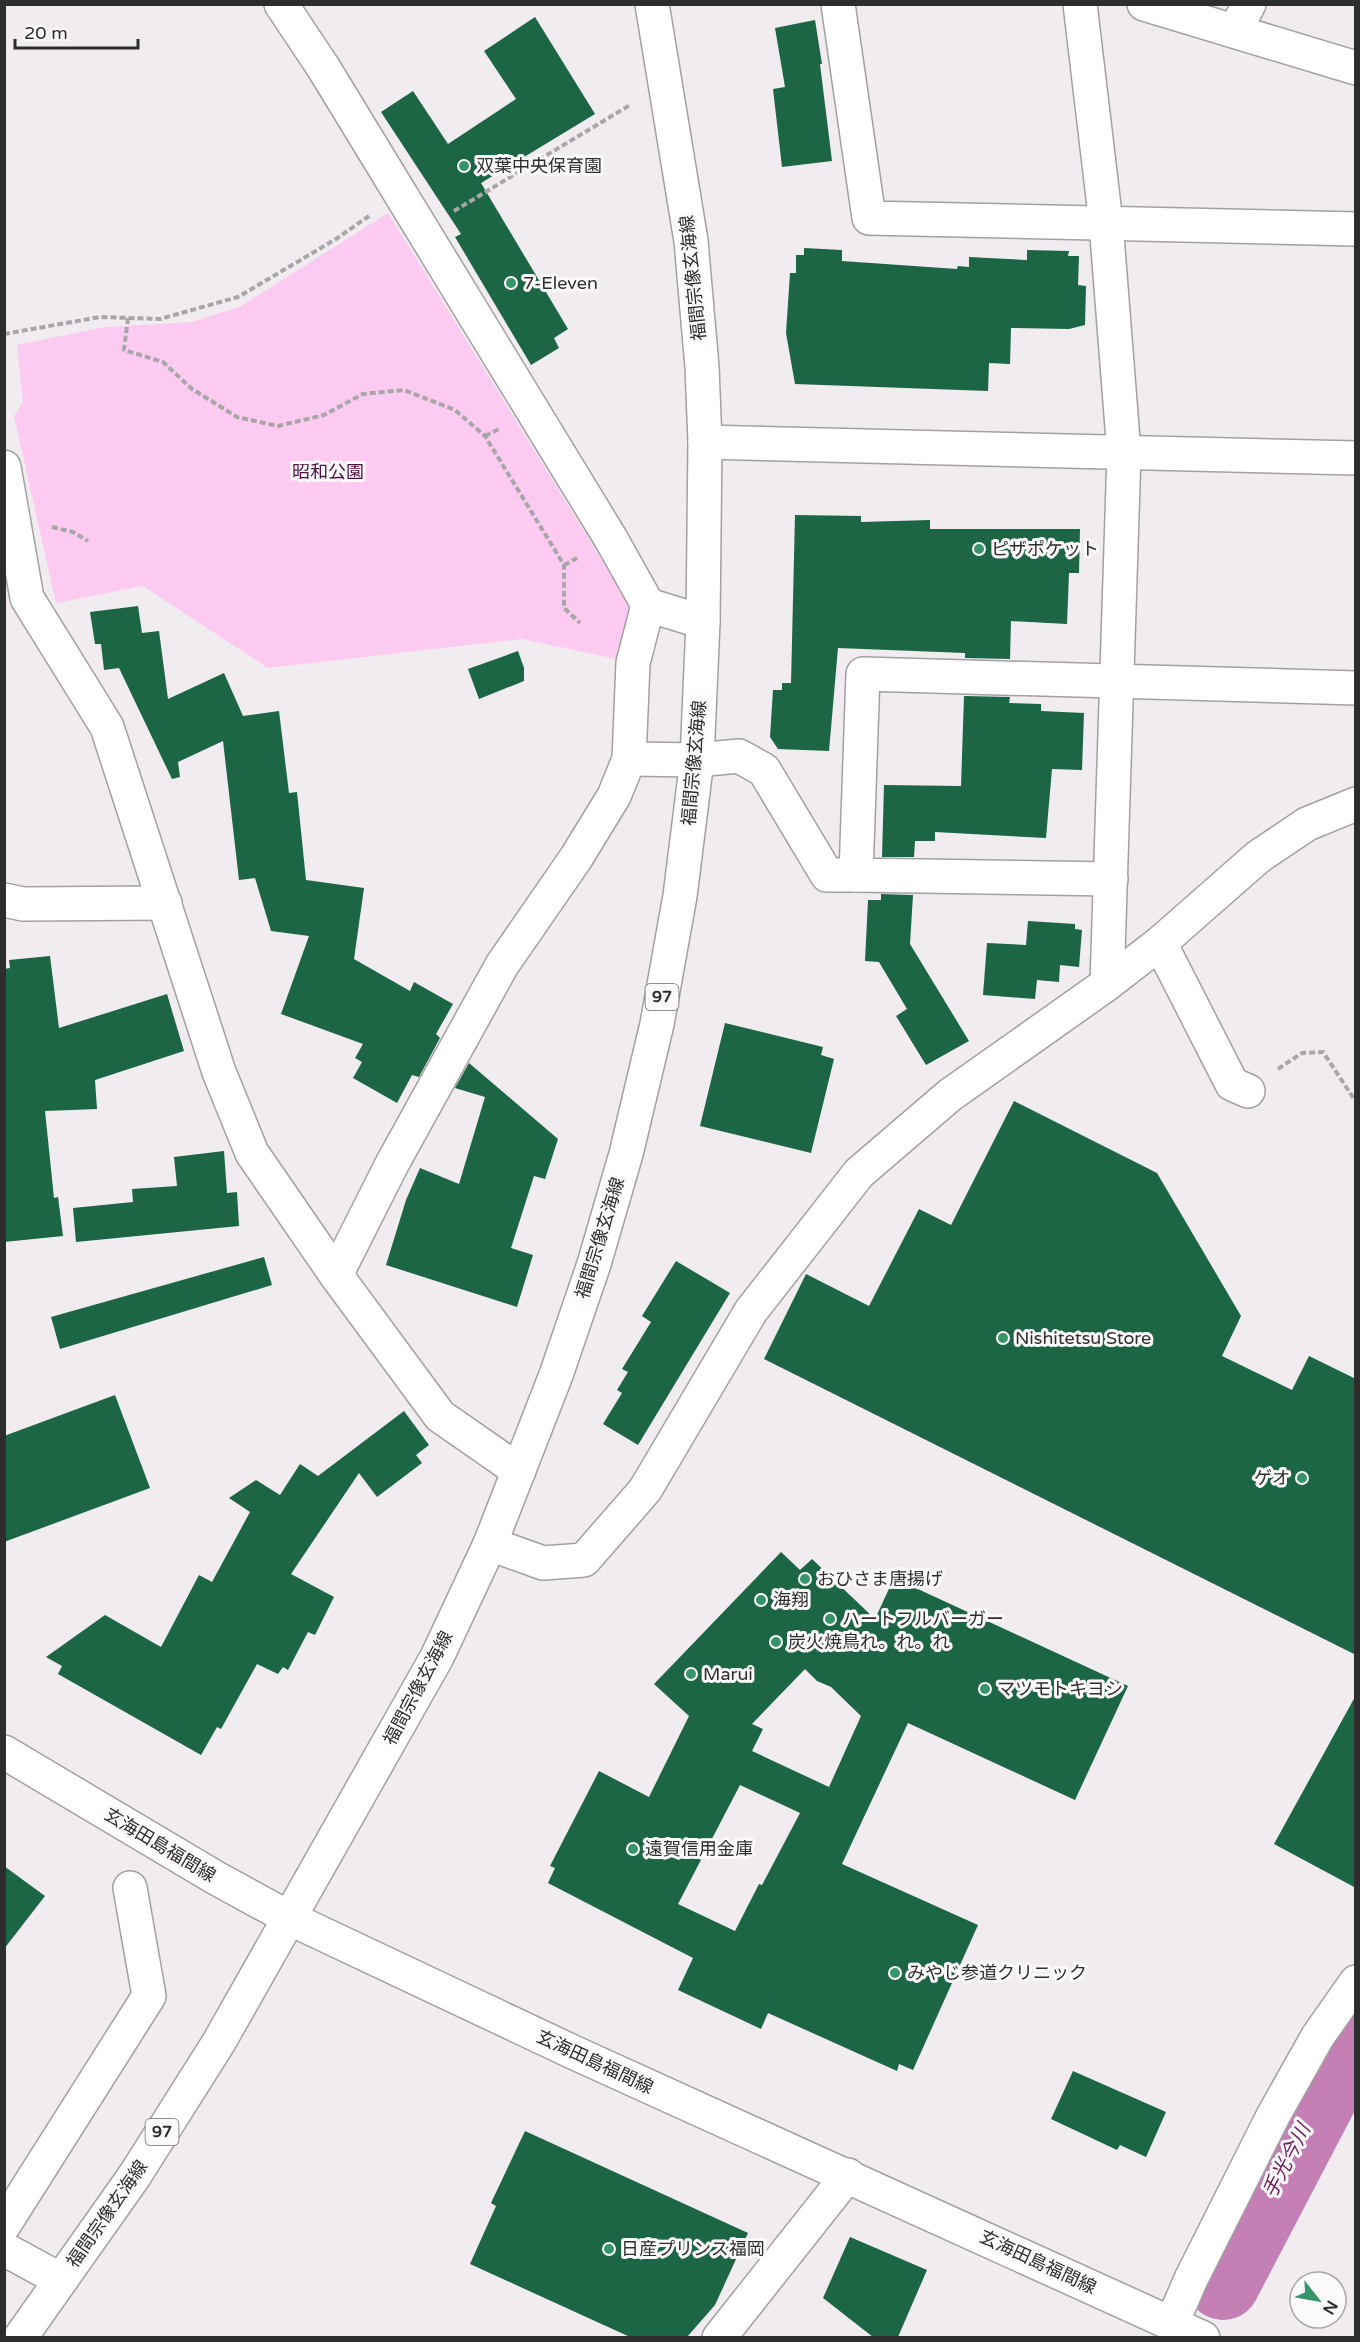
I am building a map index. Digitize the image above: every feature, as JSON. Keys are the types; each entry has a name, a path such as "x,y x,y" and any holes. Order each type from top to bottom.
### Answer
{"street":[{"path":"280,4 323,67 423,230 611,539 648,605 703,622"},
{"name":"福間宗像玄海線","path":"20,2337 135,2175 219,2042 437,1657 490,1544 556,1375 594,1263 626,1154 657,1024 680,896 697,760 703,622 705,442 702,367 691,241 652,4"},
{"path":"838,4 869,218 1356,229"},
{"path":"1080,4 1106,223 1125,453 1107,984"},
{"path":"1144,4 1242,18 1356,68"},
{"path":"705,442 1356,458"},
{"path":"4,467 27,598 107,727 219,1072 252,1154 336,1275 440,1416 519,1471"},
{"path":"336,1275 392,1164 502,965 614,796 629,759 633,663 648,605"},
{"path":"856,874 863,674 1356,688"},
{"path":"629,759 697,760 739,756 764,770 827,875 1111,879"},
{"path":"490,1544 543,1563 584,1560 645,1490 752,1311 859,1173 950,1095 1107,984 1160,943 1258,857 1307,824 1356,804"},
{"path":"4,900 22,904 165,903"},
{"path":"1160,943 1232,1084 1248,1091"},
{"name":"玄海田島福間線","path":"4,1752 216,1878 291,1918 574,2053 1203,2337"},
{"path":"4,2225 149,1996 130,1888"},
{"path":"1172,2323 1191,2279 1273,2116 1318,2036 1356,1982"},
{"path":"719,2337 848,2175"},
{"path":"4,2249 61,2280"}],"path":[{"path":"423,230 634,102"},
{"path":"4,334 100,317 160,319 238,297 336,239 400,194"},
{"path":"128,318 124,350 163,362 192,389 237,417 278,426 324,414 363,394 404,390 455,410 485,436 564,565 564,608 580,623"},
{"path":"1248,1091 1302,1053 1323,1052 1356,1102"}],"green space":[{"name":"昭和公園","path":"388,213 630,606 616,659 522,639 268,668 143,586 56,603 14,416 23,402 17,345 105,327 192,322 241,306"}],"building":[{"path":"535,17 595,114 481,183 568,329 554,338 559,348 531,365 455,237 461,234 381,112 413,91 448,144 516,99 484,51"},
{"path":"815,20 832,161 782,167 773,89 785,87 775,28"},
{"path":"804,248 842,250 842,261 957,269 958,266 969,267 969,257 1027,260 1027,250 1069,251 1068,256 1079,256 1078,285 1086,286 1085,325 1069,329 1011,328 1010,364 989,363 988,391 795,384 786,333 790,273 796,273 796,255 804,255"},
{"path":"795,515 861,516 861,522 930,520 930,529 1080,529 1079,573 1069,573 1067,624 1011,621 1010,659 965,658 965,653 838,648 829,751 778,749 770,737 773,690 782,690 782,683 791,683"},
{"path":"138,606 142,633 159,631 168,699 224,673 243,716 279,711 289,793 297,792 306,880 364,888 354,959 410,991 414,982 453,1004 436,1034 440,1038 419,1077 412,1075 397,1103 353,1078 362,1062 355,1058 363,1044 281,1014 309,936 271,931 255,878 239,880 223,741 178,762 180,777 172,779 119,668 104,670 101,644 95,644 90,612"},
{"path":"518,651 524,668 524,681 479,699 468,669"},
{"path":"964,696 1010,697 1009,703 1041,704 1041,711 1084,713 1082,770 1052,769 1046,838 935,832 935,841 915,841 914,857 882,857 884,785 961,786"},
{"path":"881,894 913,895 910,944 969,1041 926,1065 896,1016 907,1009 879,962 865,961 868,900 881,900"},
{"path":"1028,921 1075,924 1075,929 1082,930 1079,967 1060,965 1059,982 1037,980 1035,999 983,995 987,943 1026,945"},
{"path":"50,956 59,1028 167,994 184,1051 95,1080 97,1109 45,1111 54,1198 58,1197 63,1236 4,1242 4,969 10,968 9,960"},
{"path":"725,1023 823,1047 821,1055 834,1059 811,1153 700,1126"},
{"path":"469,1063 558,1139 545,1179 534,1176 511,1248 533,1255 517,1307 386,1265 406,1200 420,1168 459,1184 485,1097 455,1088"},
{"name":"Nishitetsu Store","path":"1014,1101 1157,1173 1241,1316 1222,1356 1292,1390 1309,1356 1356,1379 1356,1655 764,1359 806,1274 869,1306 919,1209 951,1225"},
{"path":"224,1151 227,1193 237,1192 239,1226 76,1242 73,1208 133,1202 132,1189 177,1186 174,1157"},
{"path":"264,1257 272,1285 60,1349 51,1317"},
{"path":"676,1261 730,1293 638,1445 603,1424 622,1393 617,1390 628,1372 622,1369 651,1322 642,1316"},
{"path":"115,1395 150,1488 4,1542 4,1436"},
{"path":"404,1411 429,1445 416,1455 422,1463 377,1497 359,1473 291,1574 334,1597 315,1635 308,1632 288,1670 283,1667 278,1674 257,1664 221,1729 217,1727 201,1755 58,1674 62,1666 46,1657 105,1615 161,1647 199,1575 212,1582 250,1512 229,1498 256,1480 280,1495 300,1464 318,1476"},
{"path":"781,1552 800,1570 812,1559 875,1619 894,1578 1128,1686 1075,1800 908,1723 842,1864 978,1925 913,2070 899,2064 897,2071 768,2013 761,2029 678,1990 693,1958 548,1883 555,1868 550,1866 599,1771 649,1797 689,1716 654,1684","holes":["805,1669 817,1681 831,1687 861,1716 829,1787 752,1751 763,1729 752,1724","740,1785 800,1813 735,1931 678,1904"]},
{"path":"1356,1695 1356,1888 1274,1844"},
{"path":"4,1866 45,1896 4,1949"},
{"path":"1073,2071 1166,2112 1146,2157 1120,2145 1117,2150 1051,2119"},
{"name":"日産プリンス福岡","path":"525,2131 748,2233 715,2305 687,2337 630,2337 470,2264 496,2206 491,2203"},
{"path":"850,2237 927,2270 898,2337 873,2337 823,2298"}],"waterway":[{"name":"手光今川","path":"1223,2283 1326,2086 1356,2043"}],"place":[{"name":"双葉中央保育園","path":"464,166"},
{"name":"7-Eleven","path":"511,283"},
{"name":"ピザポケット","path":"979,549"},
{"name":"Nishitetsu Store","path":"1003,1338"},
{"name":"ゲオ","path":"1302,1478"},
{"name":"おひさま唐揚げ","path":"805,1579"},
{"name":"海翔","path":"761,1600"},
{"name":"ハートフルバーガー","path":"830,1619"},
{"name":"炭火焼鳥れ。れ。れ","path":"776,1642"},
{"name":"Marui","path":"691,1674"},
{"name":"マツモトキヨシ","path":"985,1689"},
{"name":"遠賀信用金庫","path":"633,1849"},
{"name":"みやじ参道クリニック","path":"895,1973"},
{"name":"日産プリンス福岡","path":"609,2249"}]}
